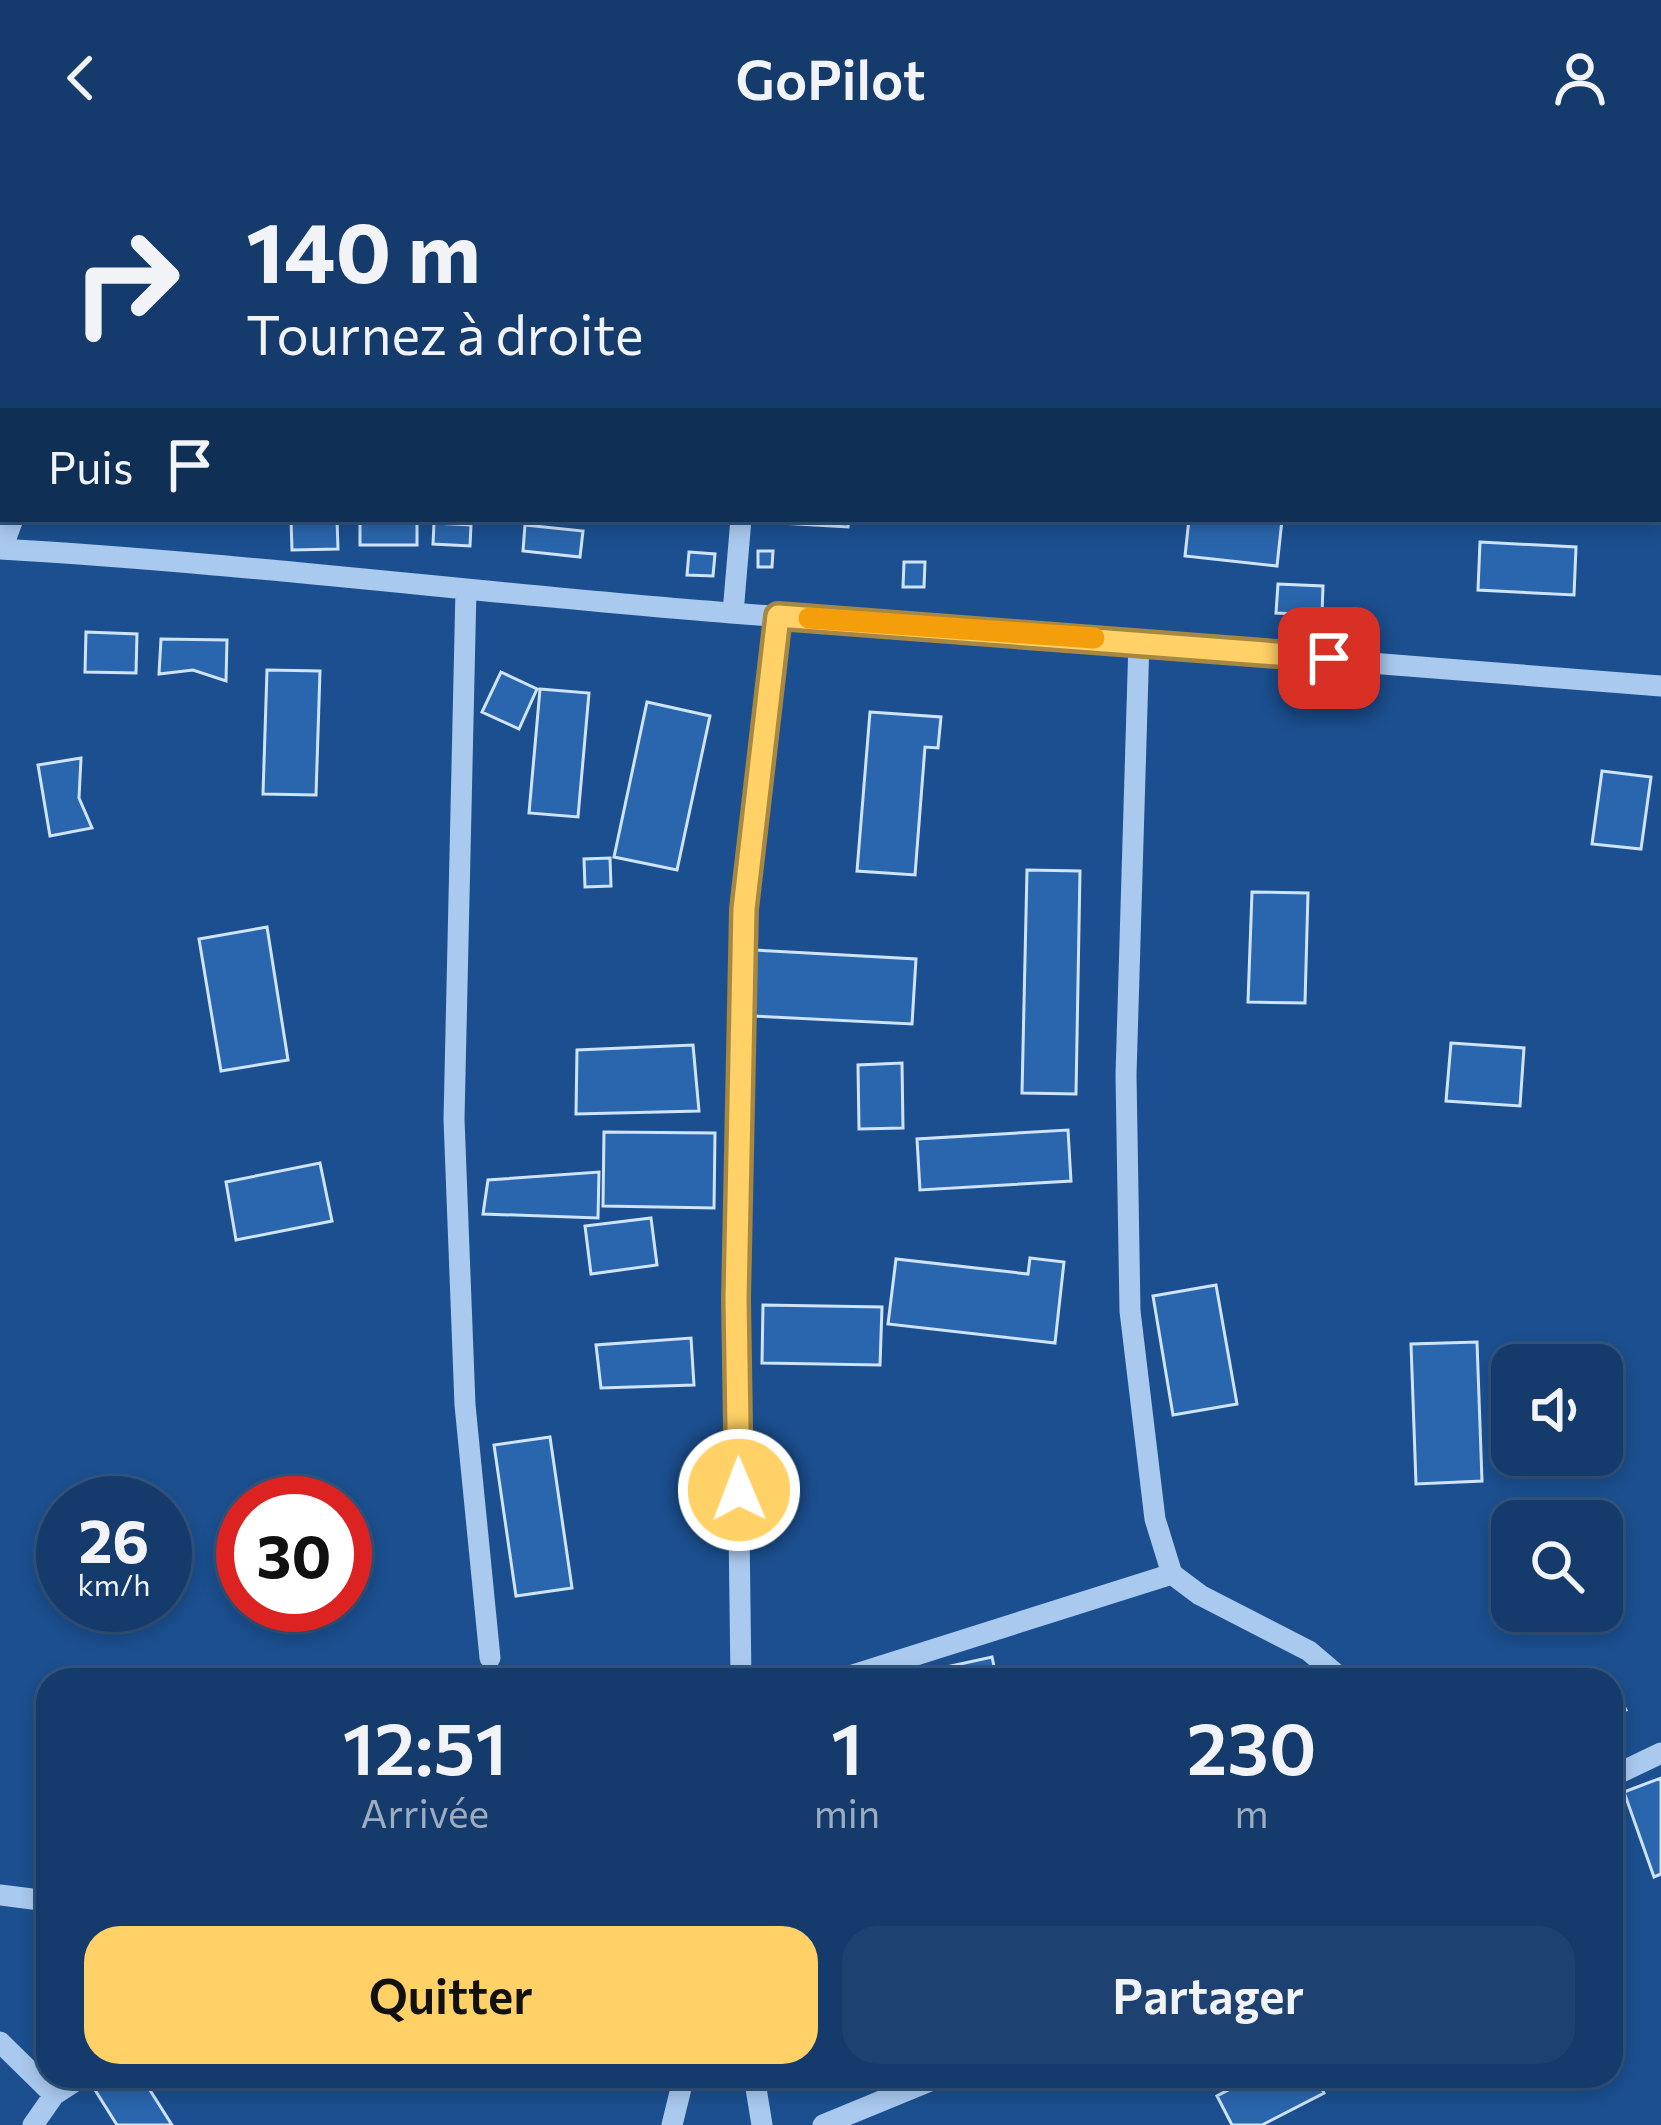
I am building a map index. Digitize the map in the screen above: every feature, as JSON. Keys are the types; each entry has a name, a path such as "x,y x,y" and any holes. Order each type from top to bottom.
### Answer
{"street":[{"path":"733,613 741,522"},
{"path":"1,549 1661,686"},
{"path":"466,589 454,1119 465,1405 490,1658"},
{"path":"741,1668 736,1299 744,909 778,616"},
{"path":"1139,641 1126,1076 1130,1311 1156,1519 1172,1574 1200,1595 1309,1651 1329,1668"},
{"path":"875,1668 1172,1574"},
{"path":"1623,1771 1661,1753"},
{"path":"0,1895 36,1900"},
{"path":"0,2042 36,2077"},
{"path":"47,2088 54,2095"},
{"path":"33,2125 65,2088"},
{"path":"672,2125 681,2088"},
{"path":"756,2088 762,2125"},
{"path":"824,2125 913,2088"}],"building":[{"path":"291,522 337,522 338,549 292,550"},
{"path":"360,522 417,522 417,545 360,545"},
{"path":"760,522 849,522 848,527"},
{"path":"1189,522 1282,522 1277,566 1185,556"},
{"path":"434,523 471,525 470,546 433,544"},
{"path":"525,525 583,531 580,557 523,551"},
{"path":"1480,542 1576,547 1574,595 1478,590"},
{"path":"758,551 773,551 772,567 758,567"},
{"path":"689,552 715,554 713,576 687,575"},
{"path":"904,562 925,562 924,587 903,587"},
{"path":"1278,584 1323,586 1322,615 1276,613"},
{"path":"86,632 137,634 136,673 85,672"},
{"path":"161,639 227,640 226,681 193,670 159,674"},
{"path":"267,670 320,671 316,795 263,794"},
{"path":"501,672 537,689 519,729 482,712"},
{"path":"540,689 589,693 578,817 529,813"},
{"path":"647,702 710,716 677,870 614,857"},
{"path":"870,712 941,717 938,748 925,747 915,875 857,871"},
{"path":"81,758 79,798 92,828 50,836 38,765"},
{"path":"1602,771 1651,777 1641,849 1592,844"},
{"path":"610,858 611,886 585,887 584,859"},
{"path":"1027,870 1080,871 1076,1094 1022,1093"},
{"path":"1252,892 1308,893 1305,1003 1248,1002"},
{"path":"267,927 288,1060 221,1071 199,939"},
{"path":"755,950 916,959 912,1024 752,1016"},
{"path":"1451,1043 1524,1048 1520,1106 1446,1101"},
{"path":"693,1045 699,1111 576,1114 577,1050"},
{"path":"902,1063 903,1128 859,1129 858,1065"},
{"path":"1068,1130 1071,1181 920,1190 917,1139"},
{"path":"604,1132 715,1133 714,1208 603,1206"},
{"path":"320,1163 332,1221 236,1240 226,1182"},
{"path":"599,1172 598,1218 483,1214 488,1180"},
{"path":"651,1218 657,1265 591,1274 585,1226"},
{"path":"1030,1258 1064,1262 1055,1343 888,1324 896,1259 1028,1274"},
{"path":"1216,1285 1237,1404 1173,1415 1153,1296"},
{"path":"763,1305 882,1307 880,1365 762,1363"},
{"path":"691,1338 694,1385 601,1388 596,1345"},
{"path":"1477,1342 1482,1481 1416,1484 1411,1344"},
{"path":"550,1437 572,1588 516,1596 494,1445"},
{"path":"992,1657 994,1668 942,1668"},
{"path":"1661,1778 1661,1874 1654,1877 1624,1792"},
{"path":"94,2088 149,2088 172,2125 117,2125"},
{"path":"1232,2088 1321,2088 1324,2093 1262,2125 1232,2125 1217,2096"}],"slow traffic":[{"path":"809,618 1094,638"}],"route":[{"path":"739,1490 736,1299 744,909 778,616 1329,658"}]}
